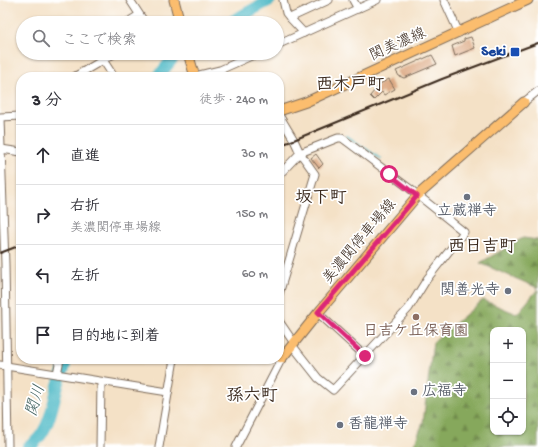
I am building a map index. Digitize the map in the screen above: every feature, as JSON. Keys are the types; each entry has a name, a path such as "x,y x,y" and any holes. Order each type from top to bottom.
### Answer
{"main road":[{"path":"174,0 178,16"},
{"name":"関美濃線","path":"284,109 306,102 528,0"},
{"path":"190,60 194,72"},
{"name":"美濃関停車場線","path":"284,354 318,312 417,196 524,102"}],"street":[{"path":"130,0 139,15"},
{"path":"283,0 286,13 304,33"},
{"path":"290,18 329,0"},
{"path":"353,0 358,9"},
{"path":"284,42 377,0"},
{"path":"444,0 459,33"},
{"path":"83,72 103,60 111,72"},
{"path":"213,72 242,60"},
{"path":"524,102 538,91"},
{"path":"7,446 3,366 0,117 16,116"},
{"path":"284,123 300,153 315,174 284,277"},
{"path":"284,170 300,153 338,138 342,138 464,232 427,278 409,308 333,390 318,378 284,329"},
{"path":"1,149 16,151"},
{"path":"318,312 365,356"},
{"path":"57,374 59,364"},
{"path":"159,447 173,364"},
{"path":"236,447 278,364"},
{"path":"3,366 168,392"},
{"path":"100,447 101,382"}],"green space":[{"path":"523,238 538,240 538,288 480,263"},
{"path":"538,289 538,447 413,447 423,423 433,342 483,300 517,314"}],"building":[{"path":"471,37 475,48 455,56 452,46"},
{"path":"432,55 437,64 404,78 399,76 396,71"},
{"path":"389,79 395,89 384,95 382,92 374,100 370,96 380,84"},
{"path":"316,154 323,164 319,168 311,158"}],"waterway":[{"name":"関川","path":"241,16 270,0"},
{"name":"関川","path":"162,72 171,60"},
{"path":"347,136 381,159"},
{"name":"関川","path":"28,447 35,442 46,427 65,364"}],"railway":[{"path":"284,144 442,79 538,43"},
{"path":"0,253 16,247"}],"place":[{"name":"Seki","path":"515,52"},
{"name":"立蔵禅寺","path":"467,197"},
{"name":"関善光寺","path":"508,291"},
{"name":"日吉ケ丘保育園","path":"416,317"},
{"name":"広福寺","path":"414,392"},
{"name":"香龍禅寺","path":"340,425"}],"district":[{"name":"西木戸町","path":"350,86"},
{"name":"坂下町","path":"321,199"},
{"name":"西日吉町","path":"482,248"},
{"name":"孫六町","path":"252,397"}],"route":[{"path":"365,356 318,312 417,196 409,188 389,174"}]}
